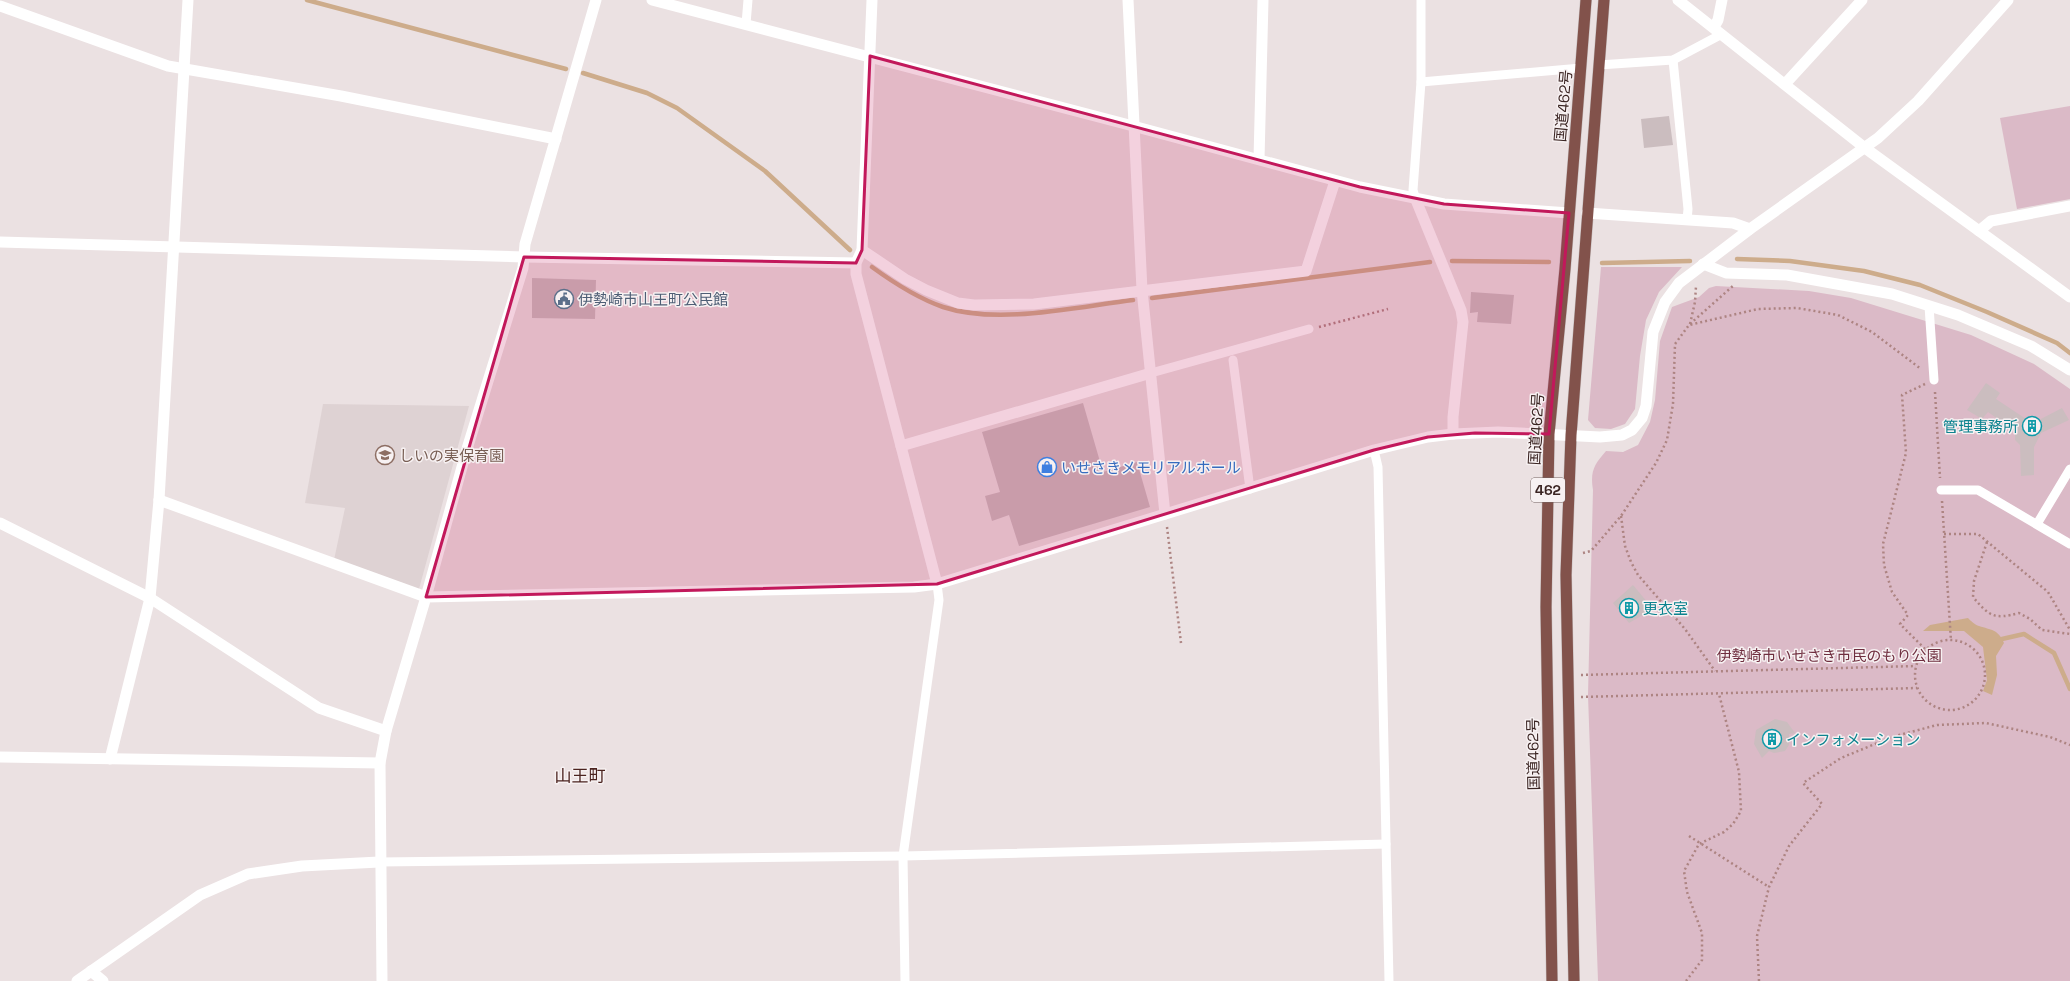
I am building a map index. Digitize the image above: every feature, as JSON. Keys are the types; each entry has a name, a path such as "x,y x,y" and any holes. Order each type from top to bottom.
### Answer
{"highway":[{"name":"国道462号","path":"1552,981 1546,607 1549,434 1586,0"},
{"name":"462","path":"1574,981 1566,575 1571,435 1604,0"}],"street":[{"path":"110,759 150,598 159,500 188,0"},
{"path":"382,981 379,862 380,763 386,731 426,597 467,449 523,268 525,244 596,0"},
{"path":"652,0 1259,159 1335,181 1416,200 1444,204 1569,213"},
{"path":"872,0 862,250 856,263 856,274 937,584"},
{"path":"1128,0 1142,290 1165,514"},
{"path":"1259,159 1263,0"},
{"path":"1678,0 1866,148 2070,297"},
{"path":"1718,30 1718,20 1722,0"},
{"path":"1785,84 1862,0"},
{"path":"159,500 426,597 898,587 937,584 1374,450 1428,437 1453,434 1498,432 1612,438 1622,435 1636,425 1642,418 1646,406 1650,349 1658,317 1672,291 1679,283 1750,229 1866,148 1918,101 2008,0"},
{"path":"0,6 168,66 341,96 556,139"},
{"path":"862,250 905,279 926,290 958,303 974,305 1034,304 1306,271 1335,181"},
{"path":"1416,200 1461,310 1463,322 1453,417 1453,434"},
{"path":"1979,231 1991,221 2070,206"},
{"path":"1587,213 1733,223 1750,229"},
{"path":"0,242 524,257 856,263"},
{"path":"1703,264 1726,273 1787,275 1866,288 1892,294 1958,315 2031,346 2070,370"},
{"path":"901,446 1151,373"},
{"path":"0,523 150,598 319,708 386,731"},
{"path":"0,757 380,763"},
{"path":"77,981 200,895 248,874 302,866 379,862"},
{"path":"91,971 103,981"}],"lane":[{"path":"746,24 748,0"},
{"path":"1416,200 1413,190 1421,82 1421,0"},
{"path":"1599,65 1673,60 1718,30"},
{"path":"1673,60 1688,209 1687,220"},
{"path":"1421,82 1581,68"},
{"path":"1929,306 1934,380"},
{"path":"1151,373 1309,329"},
{"path":"1233,360 1250,489"},
{"path":"1374,450 1378,467 1389,981"},
{"path":"2037,524 2070,469"},
{"path":"1941,490 1978,490 2070,544"},
{"path":"905,981 903,856 939,600 937,584"},
{"path":"379,862 903,856 1386,844"}],"path":[{"path":"1583,553 1590,551 1621,516 1656,463 1667,440 1673,404 1675,344 1690,325 1716,299 1732,288 1736,282"},
{"path":"1690,325 1695,302 1696,285"},
{"path":"1690,325 1758,309 1797,308 1838,315 1872,332 1934,380 1902,395 1906,453 1883,544 1884,566 1892,592 1908,615 1900,624 1926,650"},
{"path":"1309,329 1388,309"},
{"path":"1165,514 1181,643"},
{"path":"1621,516 1625,546 1638,575 1686,629 1715,671"},
{"path":"1944,534 1978,534 2048,592 2070,630"},
{"path":"1987,542 1974,581 1973,597 1987,613 2002,618 2019,613 2030,619 2042,630 2070,634"},
{"path":"1949,614 1951,640"},
{"path":"1951,640 1962,642 1972,648 1980,657 1985,668 1985,679 1982,691 1975,700 1966,707 1954,710 1942,710 1932,706 1923,698 1917,688 1914,677 1920,655 1939,642 1951,640"},
{"path":"1581,675 1916,666"},
{"path":"1582,697 1917,688"},
{"path":"1686,981 1702,960 1702,933 1687,892 1684,871 1699,844 1724,832 1733,824 1741,811 1740,772 1719,694"},
{"path":"1759,981 1757,936 1769,887 1789,846 1822,804 1803,783 1841,758 1892,737 1937,726 1986,723 2050,737 2070,745"},
{"path":"1689,836 1699,844 1769,887"}],"highlighted area":[{"path":"870,56 1360,187 1444,204 1569,213 1549,434 1475,433 1428,437 1374,450 937,584 426,597 524,257 856,263 862,250"}],"shaded area":[{"name":"しいの実保育園","path":"323,404 469,406 419,589 334,560 345,508 305,503"},
{"path":"1968,618 1976,625 1991,629 1997,633 2002,638 2004,643 1996,656 1997,675 1992,695 1983,691 1987,680 1983,647 1964,631 1923,631 1930,625"}],"green space":[{"path":"2070,106 2070,199 2017,209 2000,118"},
{"path":"1601,267 1682,267 1659,292 1646,320 1640,356 1635,409 1625,424 1611,429 1595,428 1588,420"},
{"name":"伊勢崎市いせさき市民のもり公園","path":"1716,286 1809,291 1851,298 1971,335 2034,364 2070,389 2070,981 1598,981 1588,695 1593,490 1592,478 1598,460 1606,451 1623,452 1638,445 1650,422 1655,400 1660,341 1672,307 1699,297 1709,288"}],"building":[{"path":"1669,116 1673,145 1644,148 1641,119"},
{"name":"伊勢崎市山王町公民館","path":"532,278 596,280 595,319 532,318"},
{"path":"1471,292 1514,295 1511,324 1477,322 1478,312 1470,313"},
{"name":"管理事務所","path":"1986,383 2000,393 1996,399 2029,421 2037,421 2062,408 2069,420 2041,433 2034,447 2034,475 2021,476 2020,445 2015,440 2015,431 1988,412 1982,419 1967,410"},
{"name":"いせさきメモリアルホール","path":"1083,403 1103,472 1137,462 1150,507 1019,546 1009,515 992,521 985,496 1000,492 982,432"},
{"name":"更衣室","path":"1633,585 1653,609 1629,623 1613,603"},
{"name":"インフォメーション","path":"1775,719 1787,722 1795,733 1789,734 1789,745 1785,751 1774,753 1769,751 1762,758 1754,744 1756,730"}],"waterway":[{"path":"307,0 566,69"},
{"path":"583,73 647,93 677,108 765,171 850,250"},
{"path":"1737,259 1790,261 1864,271 1920,285 1987,312 2057,343 2070,353"},
{"path":"1452,261 1549,262"},
{"path":"1602,263 1690,261"},
{"path":"1152,298 1430,262"},
{"path":"872,267 915,295 943,307 965,312 1012,315 1133,300"},
{"path":"2002,639 2024,634 2054,653 2070,689"}],"place":[{"name":"伊勢崎市山王町公民館","path":"564,299"},
{"name":"管理事務所","path":"2032,426"},
{"name":"しいの実保育園","path":"385,455"},
{"name":"いせさきメモリアルホール","path":"1047,467"},
{"name":"更衣室","path":"1629,608"},
{"name":"インフォメーション","path":"1772,739"}],"district":[{"name":"山王町","path":"580,776"}]}
